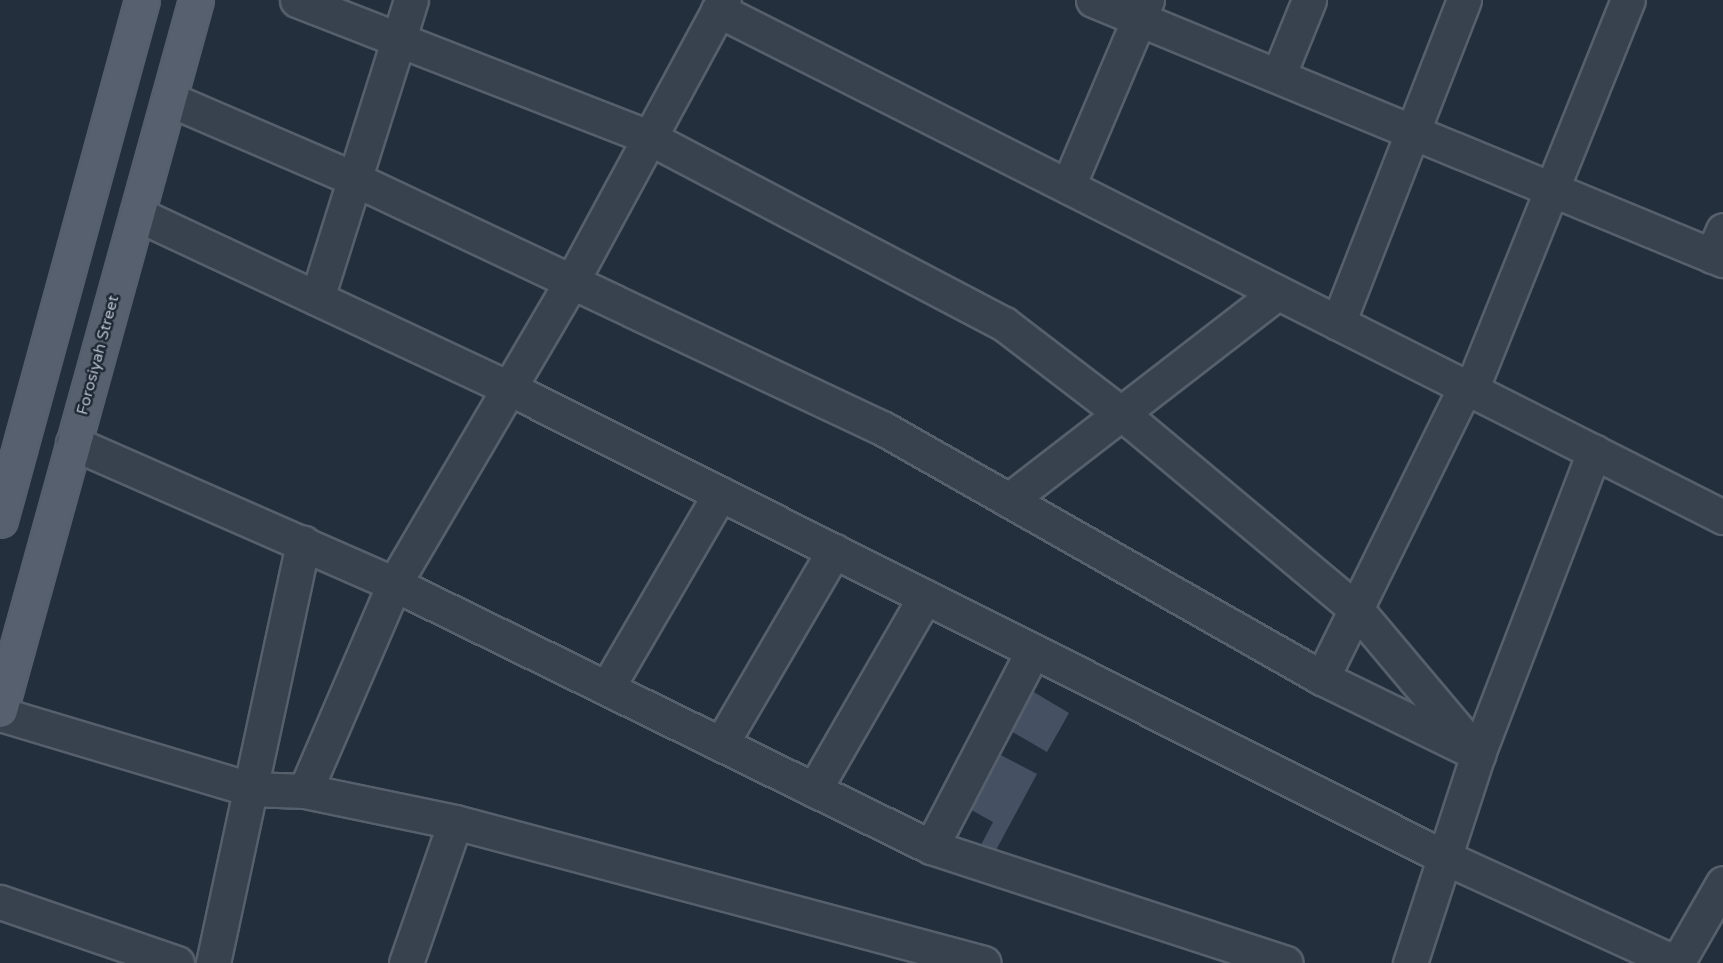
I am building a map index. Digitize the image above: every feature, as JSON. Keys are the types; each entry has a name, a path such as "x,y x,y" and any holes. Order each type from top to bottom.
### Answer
{"main road":[{"path":"0,520 142,0"},
{"name":"Forosiyah Street","path":"0,712 196,0"}],"street":[{"path":"297,0 401,38 648,137 1004,324 1121,413 1356,609 1478,754"},
{"path":"317,298 352,178 401,38 411,0"},
{"path":"1093,0 1143,10 1279,74 1552,189 1720,249"},
{"path":"1279,74 1309,0"},
{"path":"1338,323 1464,0"},
{"path":"1322,678 1468,388 1628,0"},
{"path":"305,791 394,584 572,281 721,5 1068,186 1723,517"},
{"path":"1068,186 1143,10"},
{"path":"169,99 352,178 884,429 1322,678 1478,754"},
{"path":"137,214 509,388 1446,858 1676,963 1723,883"},
{"path":"1009,500 1277,292"},
{"path":"74,443 394,584 931,848 1285,963"},
{"path":"1410,963 1478,754 1594,452"},
{"path":"607,688 720,494"},
{"path":"213,963 303,543"},
{"path":"721,744 834,551"},
{"path":"814,790 925,597"},
{"path":"931,848 1033,651"},
{"path":"0,712 250,789 305,791 455,822 984,963"},
{"path":"406,963 455,822"},
{"path":"0,902 177,963"}],"building":[{"path":"1032,691 1069,713 1047,752 1009,730"},
{"path":"995,752 1037,774 995,852 981,845 993,822 966,807"}]}
